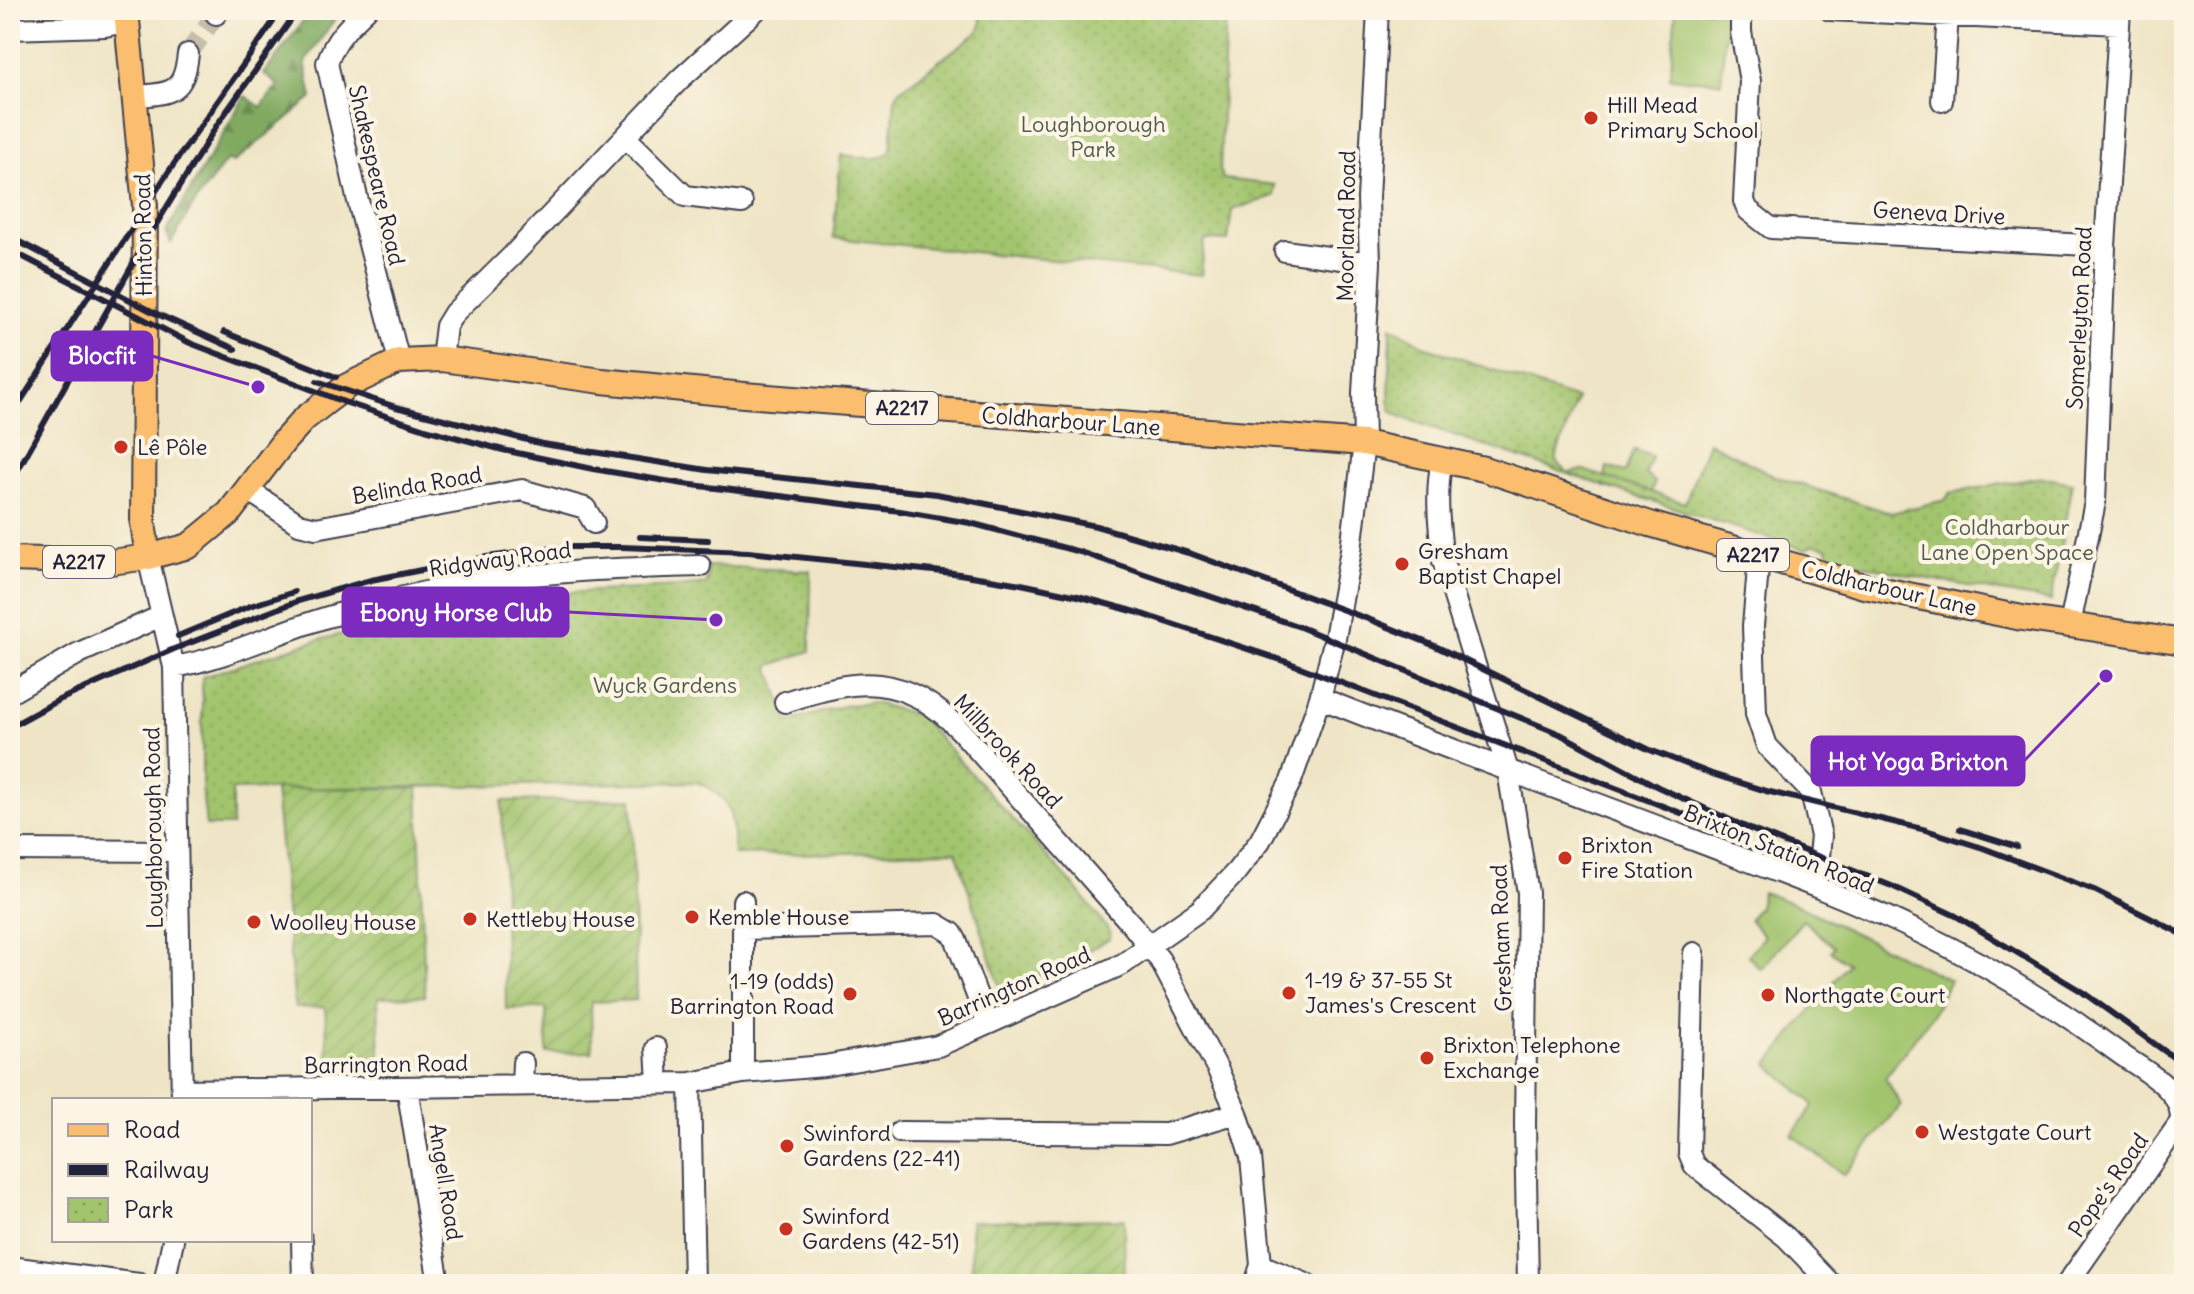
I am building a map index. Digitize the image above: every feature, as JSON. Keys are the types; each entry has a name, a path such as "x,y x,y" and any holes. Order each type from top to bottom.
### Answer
{"main road":[{"name":"Hinton Road","path":"126,14 145,206 143,514 148,557"},
{"name":"Coldharbour Lane","path":"10,559 88,562 148,557 189,546 229,513 304,419 347,386 399,361 442,359 602,381 744,395 1364,443 1484,469 1599,508 1864,586 2070,625 2184,642"}],"street":[{"name":"Shakespeare Road","path":"366,10 341,34 327,63 399,361"},
{"path":"442,359 446,326 454,313 679,80 756,10"},
{"name":"Moorland Road","path":"1364,443 1363,393 1370,263 1368,198 1378,10"},
{"name":"Geneva Drive","path":"1741,10 1741,32 1750,81 1744,201 1748,210 1771,228 2105,246"},
{"path":"1830,10 2119,17"},
{"path":"10,29 105,26 121,23 126,14"},
{"path":"1942,101 1948,15"},
{"name":"Somerleyton Road","path":"2070,625 2095,502 2105,246 2119,17"},
{"path":"136,96 168,93 178,87 186,73 188,54"},
{"path":"626,138 685,196 742,203"},
{"path":"1285,251 1370,263"},
{"name":"Barrington Road","path":"182,1095 297,1095 407,1087 690,1083 743,1073 824,1066 938,1046 1099,975 1149,947 1200,910 1256,847 1271,823 1291,781 1320,698 1345,587 1364,443"},
{"name":"Gresham Road","path":"1442,459 1437,490 1443,561 1508,771 1528,893 1525,1124 1528,1284"},
{"name":"Belinda Road","path":"248,490 299,524 316,528 522,490 585,508 594,523"},
{"name":"Loughborough Road","path":"148,557 174,667 182,1095"},
{"path":"1759,557 1753,626 1756,714 1767,746 1811,792 1821,836 1816,887"},
{"name":"Ridgway Road","path":"174,667 214,658 329,617 467,584 607,569 700,566"},
{"path":"10,693 79,653 161,616"},
{"name":"Millbrook Road","path":"785,702 819,690 857,684 901,689 935,706 972,742 1160,960 1217,1068 1237,1113 1251,1157 1258,1274"},
{"name":"Brixton Station Road","path":"1320,698 1816,887 1923,934 2011,982 2110,1046 2175,1095 2182,1112"},
{"path":"10,850 176,851"},
{"path":"743,901 743,1073"},
{"path":"743,929 937,924 952,933 956,940 987,1022"},
{"path":"1694,953 1689,1153 1694,1165 1786,1237 1831,1284"},
{"path":"656,1048 658,1083"},
{"path":"522,1085 523,1063"},
{"path":"690,1083 694,1284"},
{"name":"Angell Road","path":"407,1087 439,1284"},
{"name":"Pope's Road","path":"2067,1284 2175,1131 2182,1112"},
{"path":"900,1132 1166,1134 1237,1113"},
{"path":"164,1284 173,1242"},
{"path":"302,1242 303,1284"},
{"path":"10,1267 38,1277 139,1284"},
{"path":"1258,1274 1306,1284"}],"green space":[{"path":"311,10 341,10 305,62 312,98 233,163 227,160 194,204 171,243 166,232 245,96 261,107 278,85 264,74"},
{"name":"Loughborough Park","path":"975,10 1226,10 1220,172 1224,179 1275,185 1274,196 1232,210 1228,241 1205,240 1201,275 833,238 841,155 875,158 891,150 895,99 899,91 978,32 982,22"},
{"path":"1676,10 1727,10 1721,82 1670,78"},
{"name":"Coldharbour Lane Open Space","path":"1391,326 1427,347 1577,399 1555,460 1568,473 1583,470 1685,503 1708,442 1777,477 1891,513 1945,500 1950,493 2042,477 2072,483 2051,601 1830,558 1826,547 1814,544 1806,550 1583,479 1401,417 1392,411 1389,400"},
{"path":"1634,450 1652,456 1645,474 1655,482 1648,500 1603,486 1607,467 1626,472"},
{"name":"Wyck Gardens","path":"708,566 811,571 810,651 769,666 788,722 847,705 874,703 918,715 1076,888 1111,933 1110,938 1002,993 956,851 734,855 731,820 725,802 709,788 696,782 232,790 232,826 206,826 202,788 202,677 311,642 482,597 707,584"},
{"path":"418,788 425,996 378,997 380,1058 328,1059 325,1007 295,1008 275,789"},
{"path":"632,799 636,1000 591,1002 592,1052 547,1053 546,1008 506,1009 502,801"},
{"path":"1762,892 1795,904 1950,980 1932,1015 1885,1078 1901,1105 1844,1175 1792,1135 1814,1105 1768,1064 1848,964 1831,951 1834,947 1803,920 1761,969 1748,956 1764,936 1749,919 1759,907"},
{"path":"1124,1219 1125,1284 972,1284 971,1221"}],"tunnel":[{"path":"188,54 216,14"}],"railway":[{"path":"10,484 143,246 217,125 298,10"},
{"path":"10,418 167,174 273,22"},
{"path":"10,237 155,313 235,349"},
{"path":"10,250 190,343 344,402 425,429 593,469 970,523 1080,552 1300,627 1560,734 1658,787 1956,916 2081,991 2184,1065"},
{"path":"224,332 336,377"},
{"path":"317,381 396,407 543,444 707,470 937,494 1096,526 1192,554 1435,646 1650,750 1712,774 1983,848 2094,890 2184,935"},
{"path":"640,537 708,540"},
{"path":"10,727 59,700 174,649 298,601 371,580 487,557 562,547 748,552 953,573 1078,596 1136,612 1287,662 1741,836"},
{"path":"178,636 250,606 294,592"},
{"path":"1960,829 2017,847"}],"place":[{"name":"Hill Mead Primary School","path":"1591,118"},
{"name":"Blocfit","path":"258,387"},
{"name":"Lê Pôle","path":"121,447"},
{"name":"Gresham Baptist Chapel","path":"1402,564"},
{"name":"Ebony Horse Club","path":"716,620"},
{"name":"Hot Yoga Brixton","path":"2106,676"},
{"name":"Brixton Fire Station","path":"1565,858"},
{"name":"Kemble House","path":"692,917"},
{"name":"Kettleby House","path":"470,919"},
{"name":"Woolley House","path":"254,922"},
{"name":"1-19 & 37-55 St James's Crescent","path":"1289,993"},
{"name":"1-19 (odds) Barrington Road","path":"850,994"},
{"name":"Northgate Court","path":"1768,995"},
{"name":"Brixton Telephone Exchange","path":"1427,1058"},
{"name":"Westgate Court","path":"1922,1132"},
{"name":"Swinford Gardens (22-41)","path":"787,1146"},
{"name":"Swinford Gardens (42-51)","path":"786,1229"}]}
